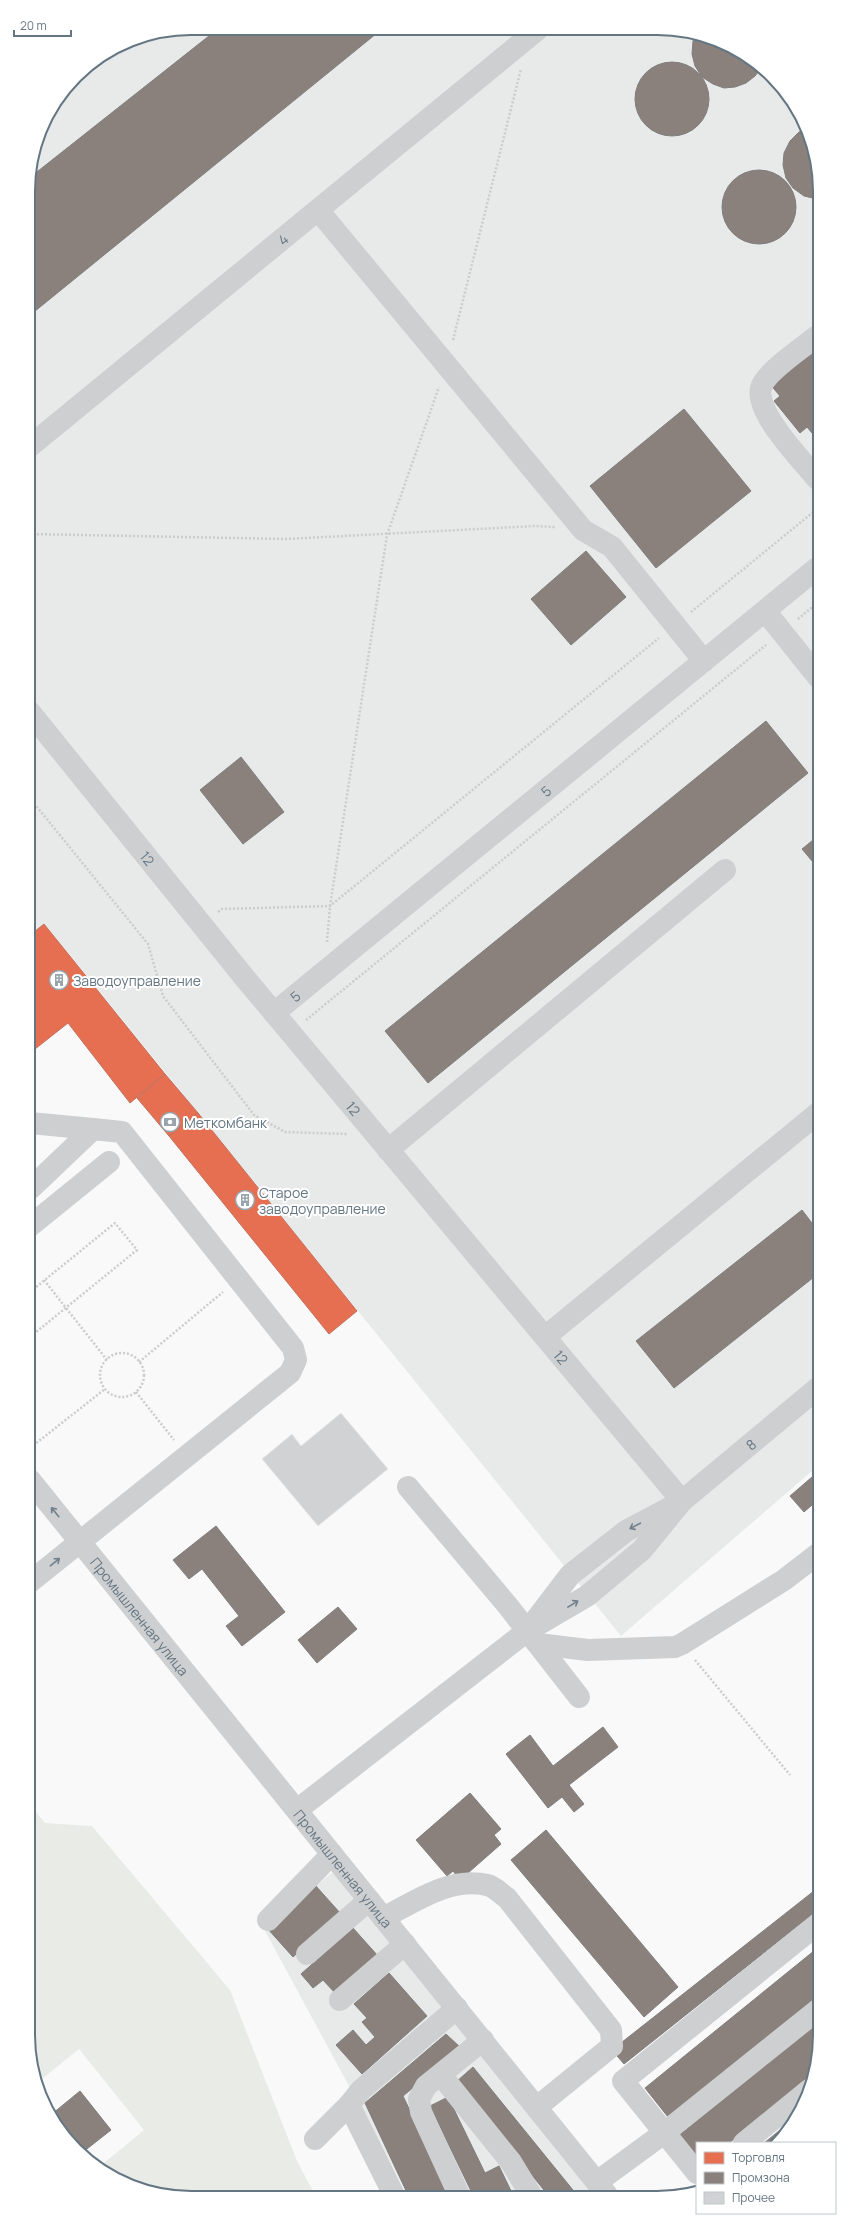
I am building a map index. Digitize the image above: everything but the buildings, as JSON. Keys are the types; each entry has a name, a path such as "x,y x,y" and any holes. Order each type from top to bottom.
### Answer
{"street":[{"name":"4","path":"35,442 531,35"},
{"path":"318,210 446,366 584,530 612,547 704,661"},
{"path":"813,339 769,375 761,387 761,400 768,416 813,475"},
{"name":"5","path":"274,1013 813,571"},
{"path":"765,611 813,671"},
{"name":"12","path":"35,718 290,1033 682,1501"},
{"path":"382,1143 725,870"},
{"path":"545,1337 813,1117"},
{"path":"35,1123 122,1132 293,1348 296,1360 290,1373 35,1578"},
{"path":"35,1185 93,1129"},
{"path":"35,1222 109,1162"},
{"name":"8","path":"297,1810 533,1638 587,1596 642,1550 682,1501 813,1392"},
{"name":"Промышленная улица","path":"35,1486 602,2188"},
{"path":"408,1487 579,1696"},
{"path":"533,1638 588,1650 640,1650 675,1647 784,1580 813,1558"},
{"path":"268,1920 332,1854"},
{"path":"383,1918 433,1892 468,1883 488,1885 507,1898 611,2030 612,2046 537,2107"},
{"path":"307,1954 369,1900"},
{"path":"696,2172 623,2081 813,1929"},
{"path":"340,2000 405,1944"},
{"path":"315,2138 349,2105 361,2090 457,2008"},
{"path":"602,2188 664,2133 813,2014"},
{"path":"457,2191 421,2112 419,2099 426,2086 483,2040"},
{"path":"441,2075 511,2162 529,2191"},
{"path":"745,2142 800,2097"},
{"path":"349,2105 392,2191"}],"path":[{"path":"324,973 330,906 387,535 446,366 522,67"},
{"path":"201,924 222,909 330,906 813,512"},
{"path":"35,534 286,539 387,535 535,526 584,530"},
{"path":"290,1033 813,607"},
{"path":"35,804 148,944 163,996 254,1115 285,1132 382,1143"},
{"path":"35,1288 115,1223 137,1250 35,1333"},
{"path":"140,1362 238,1279"},
{"path":"44,1280 107,1360"},
{"path":"120,1354 127,1354 140,1362 143,1368 143,1381 136,1392 130,1395 117,1396 106,1389 100,1378 101,1371 107,1360 120,1354"},
{"path":"35,1444 106,1389"},
{"path":"136,1392 186,1457"},
{"path":"682,1644 790,1775"}],"shaded area":[{"path":"180,35 668,35 707,43 726,51 752,67 781,96 797,122 808,150 813,180 813,1470 621,1636 45,924 35,932 35,180 43,141 51,122 67,96 96,67 122,51 150,40"},
{"path":"35,1811 45,1823 92,1826 230,1990 297,2161 313,2191 170,2190 141,2183 104,2165 103,2164 144,2130 79,2049 41,2080 35,2046"},
{"path":"334,1871 592,2191 406,2191 264,1929"}],"place":[{"name":"Заводоуправление","path":"59,980"},
{"name":"Меткомбанк","path":"170,1122"},
{"name":"Старое заводоуправление","path":"245,1200"}]}
